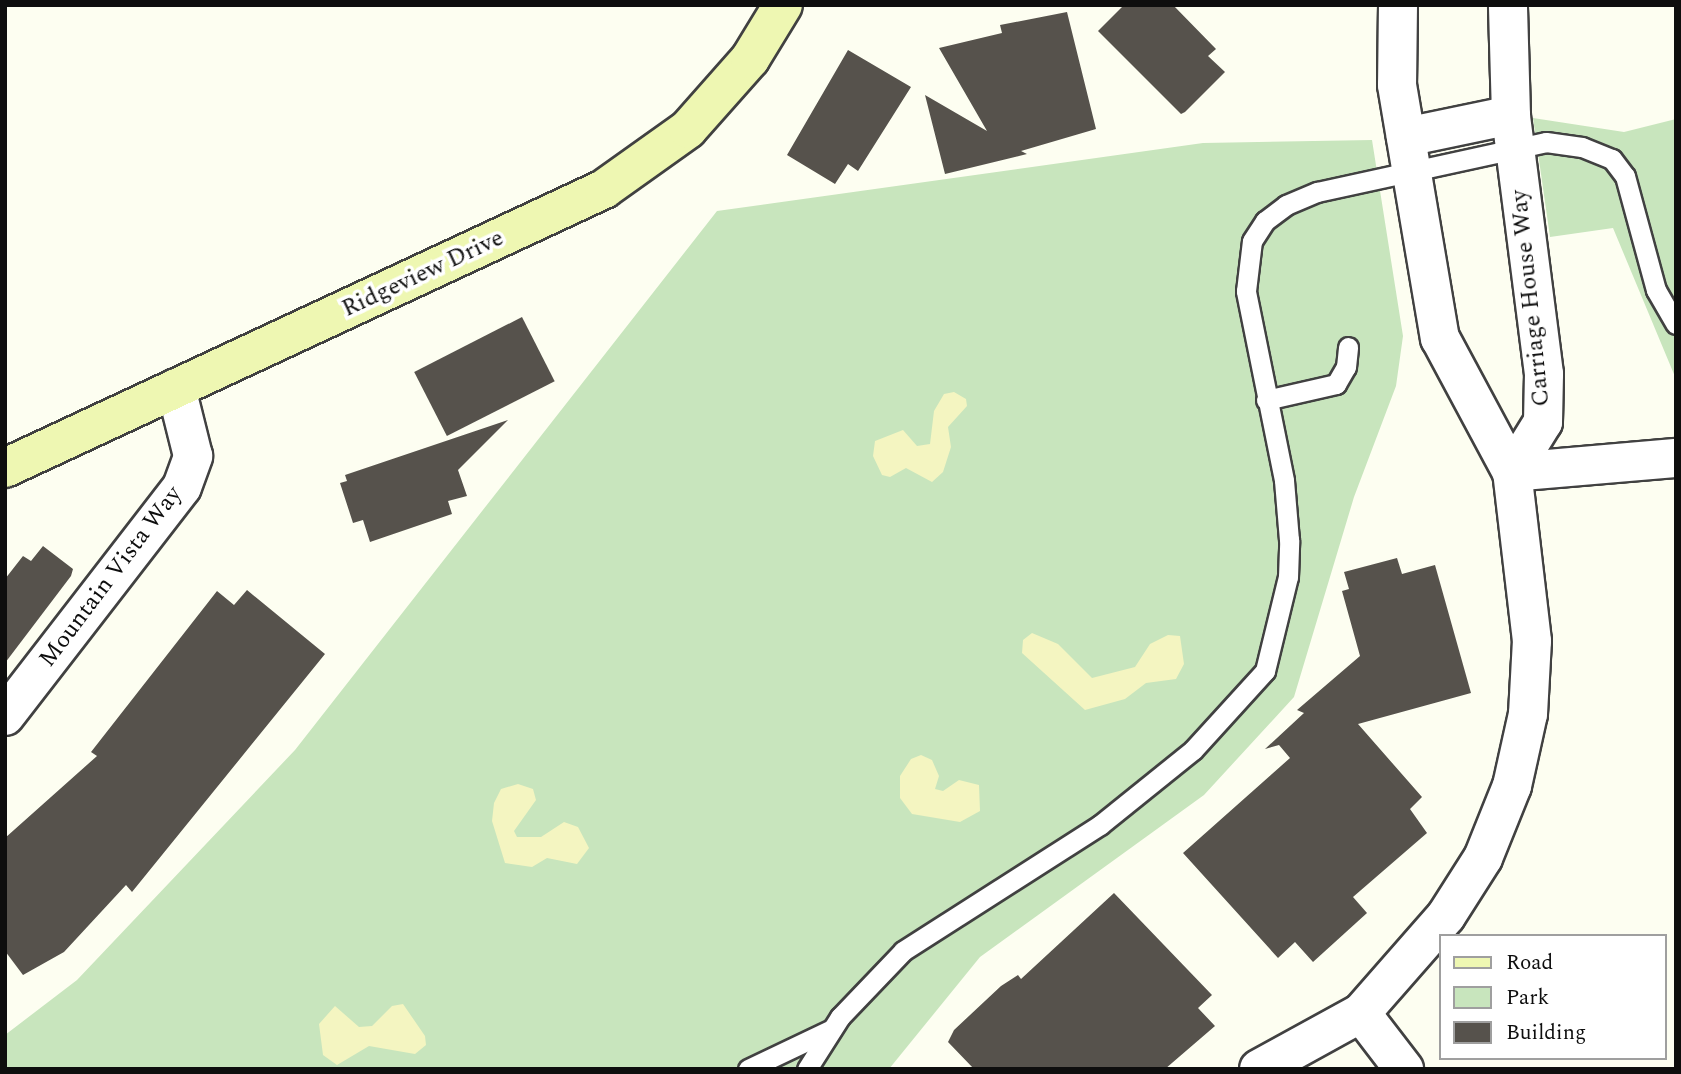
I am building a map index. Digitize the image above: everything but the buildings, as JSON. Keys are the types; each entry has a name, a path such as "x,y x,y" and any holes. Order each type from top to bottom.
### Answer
{"street":[{"name":"Ridgeview Drive","path":"5,468 604,189 688,129 750,59 783,5"},
{"path":"1259,1069 1361,1013 1446,916 1483,858 1512,786 1528,714 1532,641 1512,472 1440,338 1397,85 1398,5"},
{"name":"Carriage House Way","path":"1507,5 1513,132 1544,374 1543,422 1512,472"},
{"path":"1409,154 1513,132"},
{"name":"Mountain Vista Way","path":"5,716 182,487 193,456 176,388"},
{"path":"1512,472 1676,458"},
{"path":"1361,1013 1404,1069"}],"lane":[{"path":"1513,132 1612,159 1625,176 1656,290 1676,324"},
{"path":"807,1069 832,1029 903,951 1100,825 1193,750 1265,671 1288,577 1289,540 1246,291 1252,241 1286,205 1409,154"},
{"path":"1266,400 1336,384 1346,367 1348,347"},
{"path":"748,1069 832,1029"}],"green space":[{"path":"1533,118 1624,132 1676,119 1676,379 1613,228 1550,237"},
{"path":"1372,140 1403,336 1396,386 1354,497 1294,697 1204,795 980,957 889,1069 5,1069 5,1035 77,980 295,750 717,211 1203,143"}],"sand":[{"path":"954,392 966,399 967,406 948,427 951,447 943,472 932,482 906,468 890,477 882,475 873,456 875,441 903,430 917,446 930,444 934,411 944,394"},
{"path":"1032,633 1058,644 1092,678 1135,667 1150,644 1168,635 1180,636 1184,664 1176,679 1146,683 1125,699 1085,710 1022,653 1023,640"},
{"path":"921,755 932,760 939,776 935,789 943,791 959,780 979,785 980,811 960,822 912,814 900,798 900,776 911,759"},
{"path":"518,784 533,789 536,800 514,831 517,837 541,837 564,822 578,827 589,848 577,864 547,858 532,867 505,863 492,821 494,803 501,789"},
{"path":"403,1004 425,1036 426,1045 415,1054 369,1046 337,1065 323,1055 319,1024 335,1006 359,1027 372,1026 392,1006"}]}
